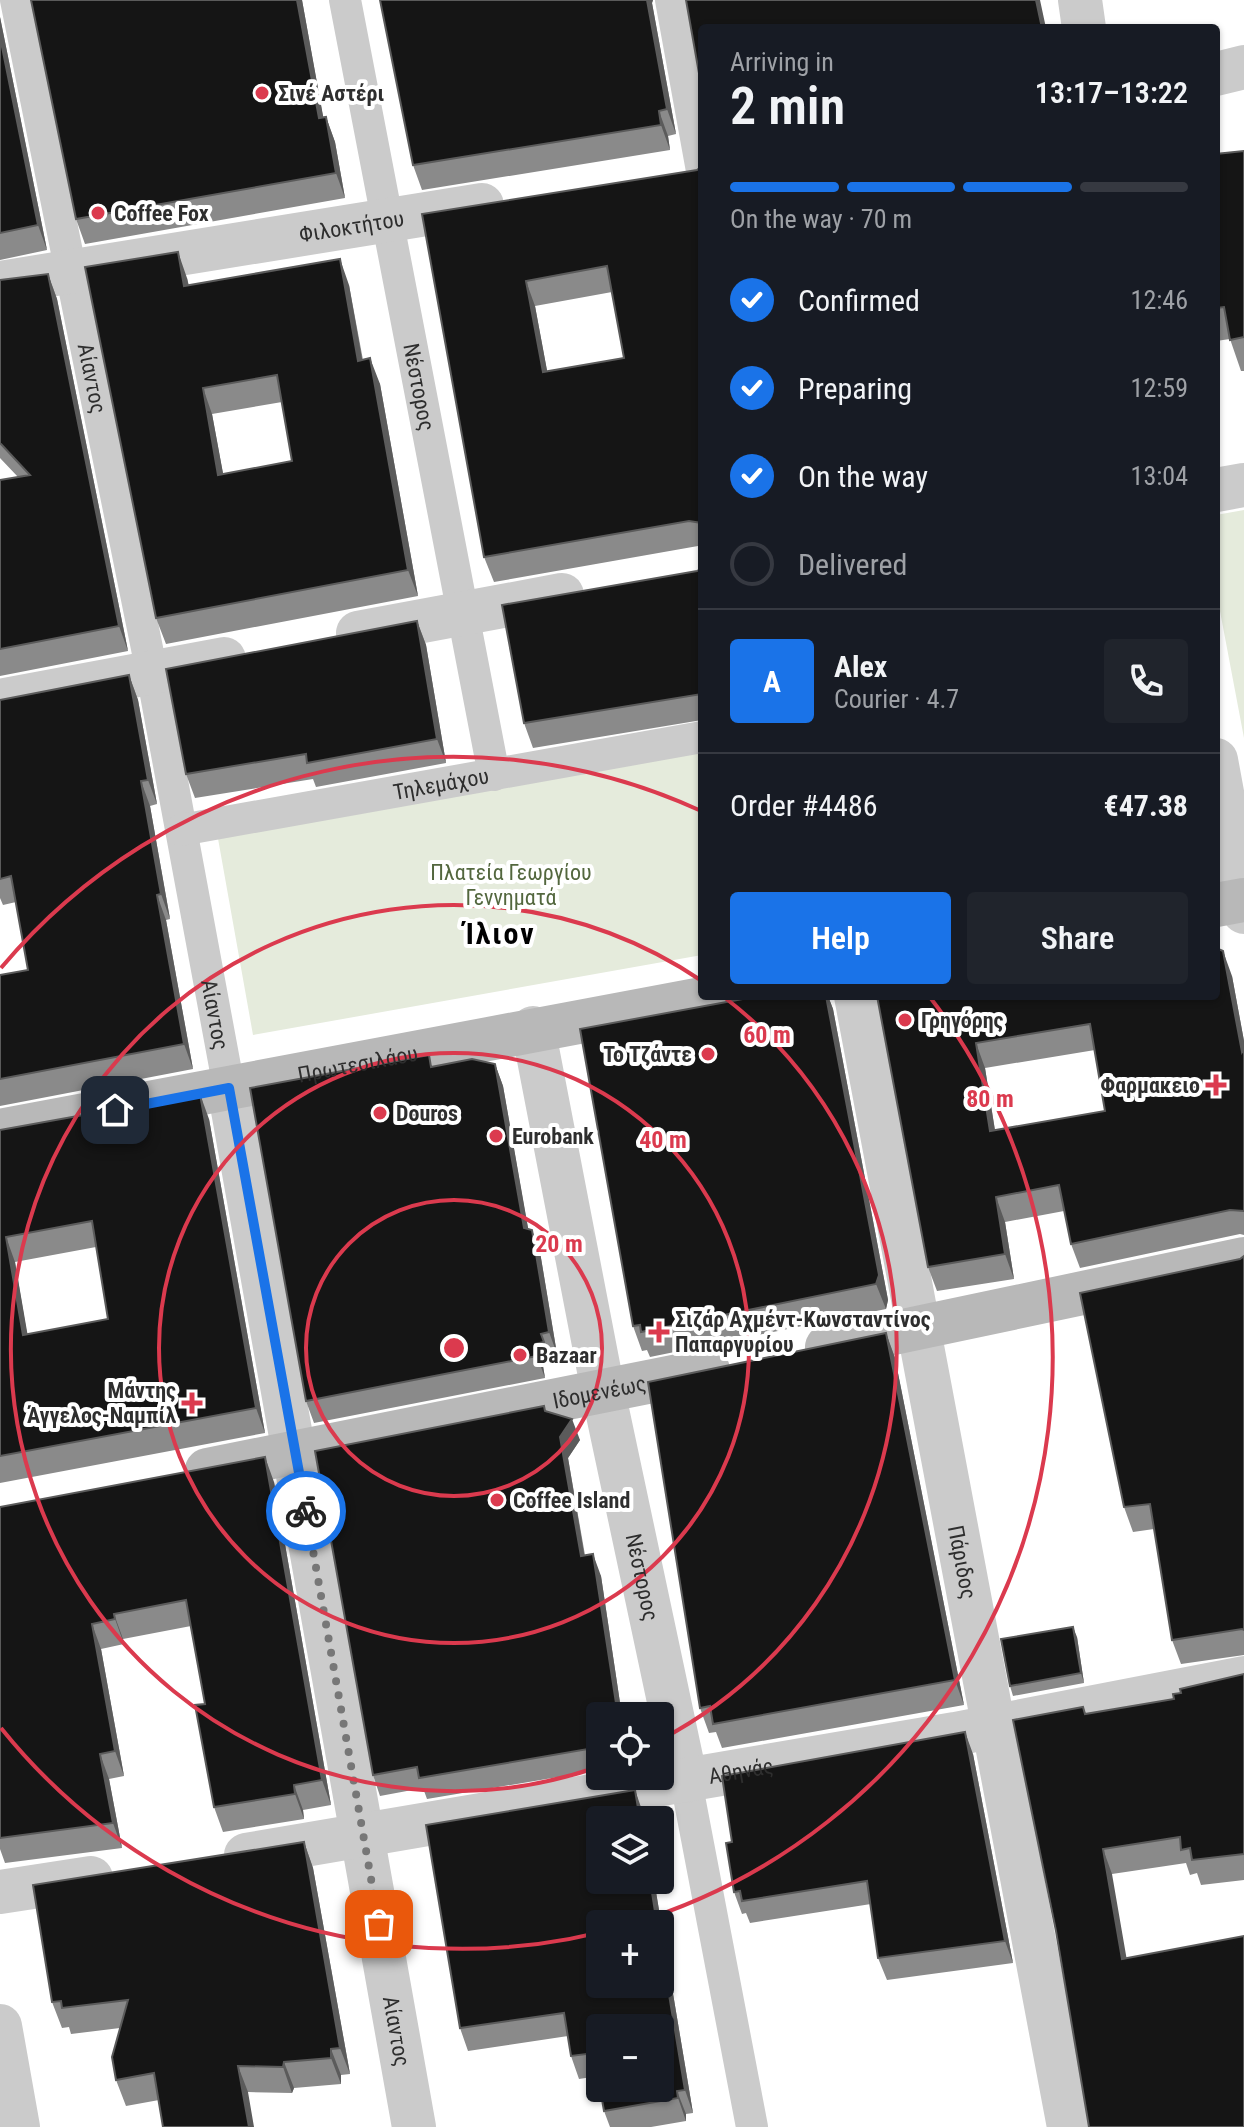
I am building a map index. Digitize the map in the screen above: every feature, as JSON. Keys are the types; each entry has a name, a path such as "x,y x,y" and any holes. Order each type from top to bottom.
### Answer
{"main road":[{"name":"Πρωτεσιλάου","path":"0,1131 698,999"},
{"name":"Ιδομενέως","path":"171,1476 918,1329 1244,1259"}],"street":[{"name":"Αίαντος","path":"16,0 152,673 296,1453 414,2127"},
{"name":"Νέστορος","path":"345,0 494,775"},
{"path":"671,0 698,149"},
{"path":"1080,0 1083,24"},
{"path":"1220,73 1244,67"},
{"path":"655,178 698,172"},
{"name":"Φιλοκτήτου","path":"0,283 514,200"},
{"path":"1220,489 1244,485"},
{"path":"322,640 596,589"},
{"path":"0,701 260,652"},
{"name":"Τηλεμάχου","path":"181,830 698,738"},
{"path":"1220,789 1236,904"},
{"name":"Πάριδος","path":"857,1000 1069,2127"},
{"name":"Νέστορος","path":"533,1028 603,1391 686,1781 752,2127"},
{"name":"Αθηνάς","path":"212,1860 686,1781 1244,1678"},
{"path":"0,1892 137,1872"},
{"path":"0,2026 18,2127"}],"green space":[{"path":"1244,510 1244,738 1220,611 1220,514"},
{"name":"Πλατεία Γεωργίου Γεννηματά","path":"698,748 698,956 253,1035 217,833"}],"building":[{"path":"31,0 297,0 319,118 326,117 336,173 76,219"},
{"path":"380,0 647,0 667,109 659,111 661,125 413,165"},
{"path":"686,0 1036,0 1041,24 698,24 698,68"},
{"path":"0,37 38,225 0,233"},
{"path":"1244,151 1244,337 1230,340 1224,307 1220,308 1220,154"},
{"path":"698,169 698,522 689,521 484,557 422,214","holes":["607,266 624,358 543,372 526,281"]},
{"path":"178,252 184,286 340,259 358,361 370,358 408,570 156,618 85,267","holes":["277,375 292,461 218,475 203,388"]},
{"path":"48,274 119,626 0,649 0,480 30,475 0,443 0,280"},
{"path":"697,571 698,695 524,723 502,605"},
{"path":"417,621 437,739 307,763 306,754 186,774 166,669"},
{"path":"129,675 148,780 141,781 161,894 157,895 184,1044 0,1079 0,975 28,970 11,876 0,879 0,700"},
{"path":"1220,950 1223,951 1242,1052 1244,1048 1244,1211 1230,1210 1071,1244 1059,1185 996,1197 1005,1254 928,1267 878,1000 1220,1000","holes":["1090,1024 1105,1111 990,1131 976,1043"]},
{"path":"737,1000 827,1000 879,1275 876,1284 641,1332 640,1325 633,1326 580,1029"},
{"path":"429,1055 431,1067 472,1059 495,1064 524,1228 532,1230 549,1332 541,1334 544,1342 535,1344 537,1356 306,1401 250,1088"},
{"path":"200,1094 256,1408 0,1456 0,1130","holes":["92,1221 108,1319 23,1335 6,1237"]},
{"path":"1244,1256 1244,1630 1172,1640 1150,1504 1124,1507 1080,1293"},
{"path":"886,1333 955,1680 713,1724 710,1706 700,1708 648,1382"},
{"path":"544,1406 545,1411 572,1419 560,1437 581,1556 593,1554 616,1702 586,1702 586,1749 419,1778 417,1767 373,1775 315,1451"},
{"path":"265,1457 322,1780 294,1785 295,1794 214,1807 195,1705 205,1704 186,1600 114,1614 115,1619 92,1624 115,1751 100,1754 113,1823 0,1838 0,1507"},
{"path":"1073,1627 1081,1673 1010,1686 1001,1639"},
{"path":"1244,1674 1244,1854 1192,1860 1190,1848 1181,1850 1180,1837 1103,1849 1122,1959 1244,1936 1244,2127 1089,2127 1056,1931 1013,1720 1083,1707 1085,1714 1174,1699 1173,1694 1181,1693 1180,1689"},
{"path":"965,1732 1005,1941 878,1958 867,1881 742,1901 740,1891 734,1892 726,1843 732,1842 722,1776"},
{"path":"635,1790 638,1806 586,1806 586,1894 652,1894 655,1910 586,1910 586,1998 670,1998 672,2014 586,2014 586,2054 571,2056 564,2013 460,2028 426,1825"},
{"path":"304,1842 340,2048 331,2049 331,2058 284,2062 283,2067 238,2066 249,2127 163,2127 154,2073 116,2080 112,2057 128,2000 62,2008 61,2001 52,2002 33,1885"},
{"path":"674,2024 685,2090 677,2091 678,2098 674,2099"},
{"path":"602,2102 655,2102 604,2111"}],"way so far":[{"path":"306,1511 379,1924"}],"place":[{"name":"Σινέ Αστέρι","path":"262,93"},
{"name":"Coffee Fox","path":"98,213"},
{"name":"Γρηγόρης","path":"905,1020"},
{"name":"Το Τζάντε","path":"708,1054"},
{"name":"Φαρμακειο","path":"1216,1085"},
{"name":"Douros","path":"380,1113"},
{"name":"Eurobank","path":"496,1136"},
{"name":"Σιζάρ Αχμέντ-Κωνσταντίνος Παπαργυρίου","path":"659,1332"},
{"name":"Bazaar","path":"520,1355"},
{"name":"Μάντης Άγγελος-Ναμπίλ","path":"192,1403"},
{"name":"Coffee Island","path":"497,1500"}],"district":[{"name":"Ίλιον","path":"500,934"}],"route":[{"path":"115,1110 229,1088 306,1511"}]}
